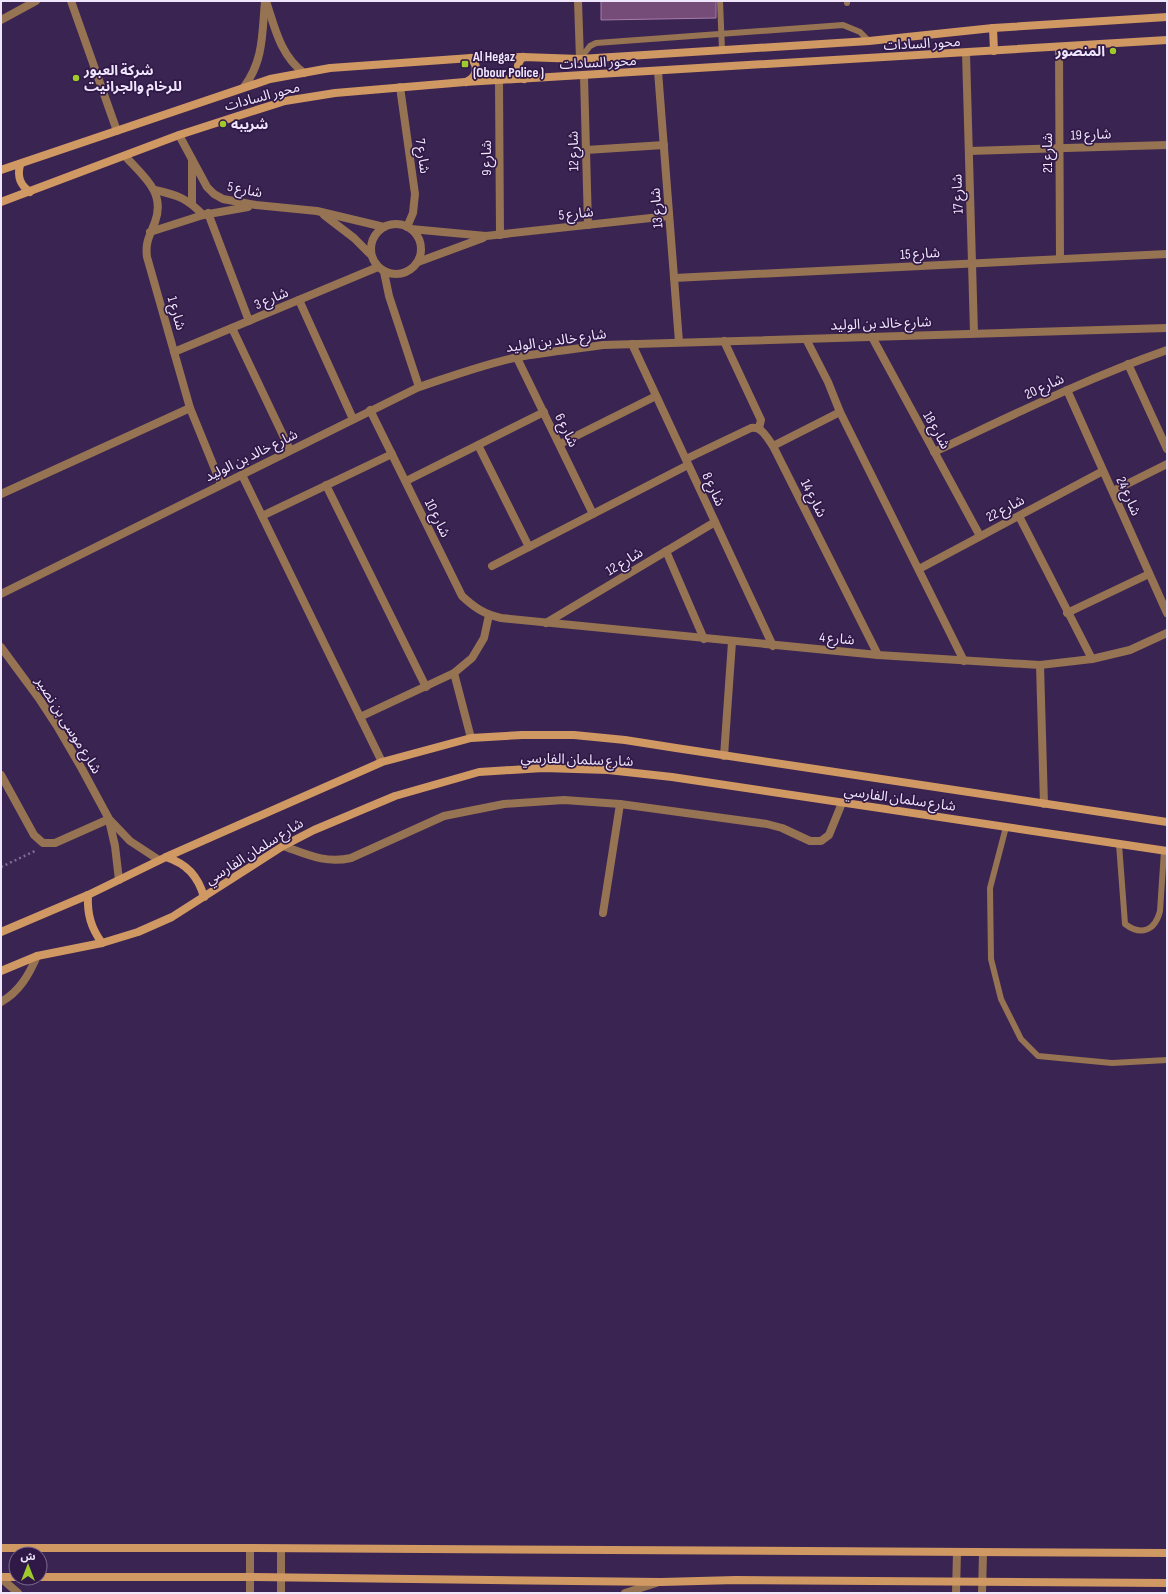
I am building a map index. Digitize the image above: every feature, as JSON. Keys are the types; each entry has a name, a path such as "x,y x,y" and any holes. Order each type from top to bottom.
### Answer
{"street":[{"path":"1,20 36,1"},
{"path":"71,1 117,131"},
{"path":"265,1 284,52 296,67 304,72"},
{"path":"244,87 259,58 265,1"},
{"path":"578,1 580,59"},
{"name":"محور السادات","path":"1,170 20,165 244,87 270,79 304,72 366,65 470,58 523,57 580,59 870,41 993,28 1167,17"},
{"path":"993,28 994,52"},
{"name":"محور السادات","path":"1,202 179,136 285,101 334,93 465,82 994,52 1167,40"},
{"name":"شارع 21","path":"1059,47 1060,259"},
{"name":"شارع 17","path":"966,53 974,334"},
{"path":"523,57 518,64 518,72 524,79"},
{"path":"465,82 471,80 475,75 475,63 470,58"},
{"name":"شارع 13","path":"658,71 679,342"},
{"name":"شارع 12","path":"584,76 588,225"},
{"name":"شارع 9","path":"499,81 500,235"},
{"name":"شارع 7","path":"400,87 415,194 413,213 409,228"},
{"name":"شارع 5","path":"179,136 207,187 214,194 223,199 256,205 317,211 384,227"},
{"path":"586,150 664,145"},
{"name":"شارع 19","path":"969,151 1167,145"},
{"path":"125,156 155,190 168,193 192,203 206,214 249,321"},
{"path":"192,160 192,203"},
{"path":"20,165 18,178 30,192"},
{"name":"شارع 1","path":"155,190 159,201 158,211 146,244 147,257 190,408 221,484"},
{"path":"150,232 206,214 256,205"},
{"name":"شارع 5","path":"317,211 336,223 370,254"},
{"name":"شارع 5","path":"409,228 486,236 669,216"},
{"path":"381,270 389,274 400,274 411,270 418,262 421,248 416,234 409,228 400,224 392,224 384,227 378,231 373,238 370,246 370,254 381,270 419,387"},
{"name":"شارع 5","path":"418,262 486,236"},
{"name":"شارع 15","path":"674,278 1167,254"},
{"name":"شارع 3","path":"174,352 300,300 381,270"},
{"path":"300,300 353,419"},
{"path":"232,328 290,450"},
{"name":"شارع خالد بن الوليد","path":"1,594 419,387 470,370 518,358 560,350 603,345 1167,328"},
{"name":"شارع 18","path":"872,337 980,536"},
{"path":"806,339 828,382 840,412 964,661"},
{"path":"492,566 593,514 751,428 759,428 761,420 724,341"},
{"name":"شارع 8","path":"632,344 773,646"},
{"name":"شارع 20","path":"934,452 1067,390 1128,364 1167,350"},
{"name":"شارع 6","path":"518,358 593,514"},
{"path":"1128,364 1167,449"},
{"name":"شارع 24","path":"1067,390 1167,613"},
{"path":"560,444 656,396"},
{"path":"1,494 190,408"},
{"name":"شارع 10","path":"370,410 462,596 474,608 489,616 501,618"},
{"path":"406,481 544,412"},
{"path":"773,446 840,412"},
{"name":"شارع 14","path":"759,428 773,446 878,655"},
{"path":"478,445 529,547"},
{"path":"262,516 392,454"},
{"path":"1113,491 1167,464"},
{"name":"شارع 22","path":"919,569 1103,470"},
{"path":"242,475 382,762"},
{"path":"326,486 426,687"},
{"path":"1019,516 1067,613 1092,659"},
{"name":"شارع 12","path":"546,623 715,522"},
{"path":"666,552 704,639"},
{"path":"1067,613 1149,574"},
{"path":"360,718 454,673 472,658 484,638 489,616"},
{"name":"شارع 4","path":"501,618 773,646 878,655 1040,665 1092,659 1130,650 1167,633"},
{"path":"724,756 732,642"},
{"name":"شارع موسى بن نصير","path":"1,647 57,726 109,819 130,841 162,858"},
{"path":"1040,665 1044,804"},
{"path":"454,673 471,738"},
{"name":"شارع سلمان الفارسي","path":"1,932 88,895 162,858 382,762 471,738 522,734 574,735 625,740 1167,822"},
{"name":"شارع سلمان الفارسي","path":"1,971 36,956 102,943 145,929 172,917 283,846 314,830 395,796 479,772 543,768 608,770 672,777 1166,851"},
{"path":"1,775 34,835 43,843 55,843 109,819"},
{"path":"283,846 316,857 339,861 351,858 451,814 504,804 564,800 620,804 767,824 782,828 810,841 820,841 829,835 842,803"},
{"path":"602,913 620,804"},
{"name":"شارع موسى بن نصير","path":"109,819 115,846 119,880"},
{"path":"162,858 177,861 191,872 201,886 204,897"},
{"path":"88,895 88,910 91,925 102,943"},
{"path":"1,1002 20,987 30,973 36,956"},
{"path":"1,1548 250,1548 1167,1554"},
{"path":"250,1548 250,1593"},
{"path":"281,1549 281,1593"},
{"path":"956,1593 957,1552"},
{"path":"982,1593 983,1553"},
{"path":"1,1578 18,1593"},
{"path":"48,1578 281,1578 661,1582 736,1580 1167,1583"},
{"path":"625,1593 661,1582"}],"lane":[{"path":"720,1 722,50"},
{"path":"580,59 590,46 596,43 843,25 860,32 870,41"},
{"path":"1006,827 990,888 991,959 1001,999 1021,1039 1038,1056 1112,1063 1167,1060"},
{"path":"1119,844 1125,924 1133,930 1147,930 1157,921 1160,911 1166,851"}],"path":[{"path":"1,867 49,844"}],"building":[{"path":"601,1 716,1 716,18 601,20"}],"place":[{"name":"المنصور","path":"1113,51"},
{"name":"Al Hegaz (Obour Police )","path":"465,64"},
{"name":"شركة العبور للرخام والجرانيت","path":"76,78"},
{"name":"شريبه","path":"223,124"}]}
